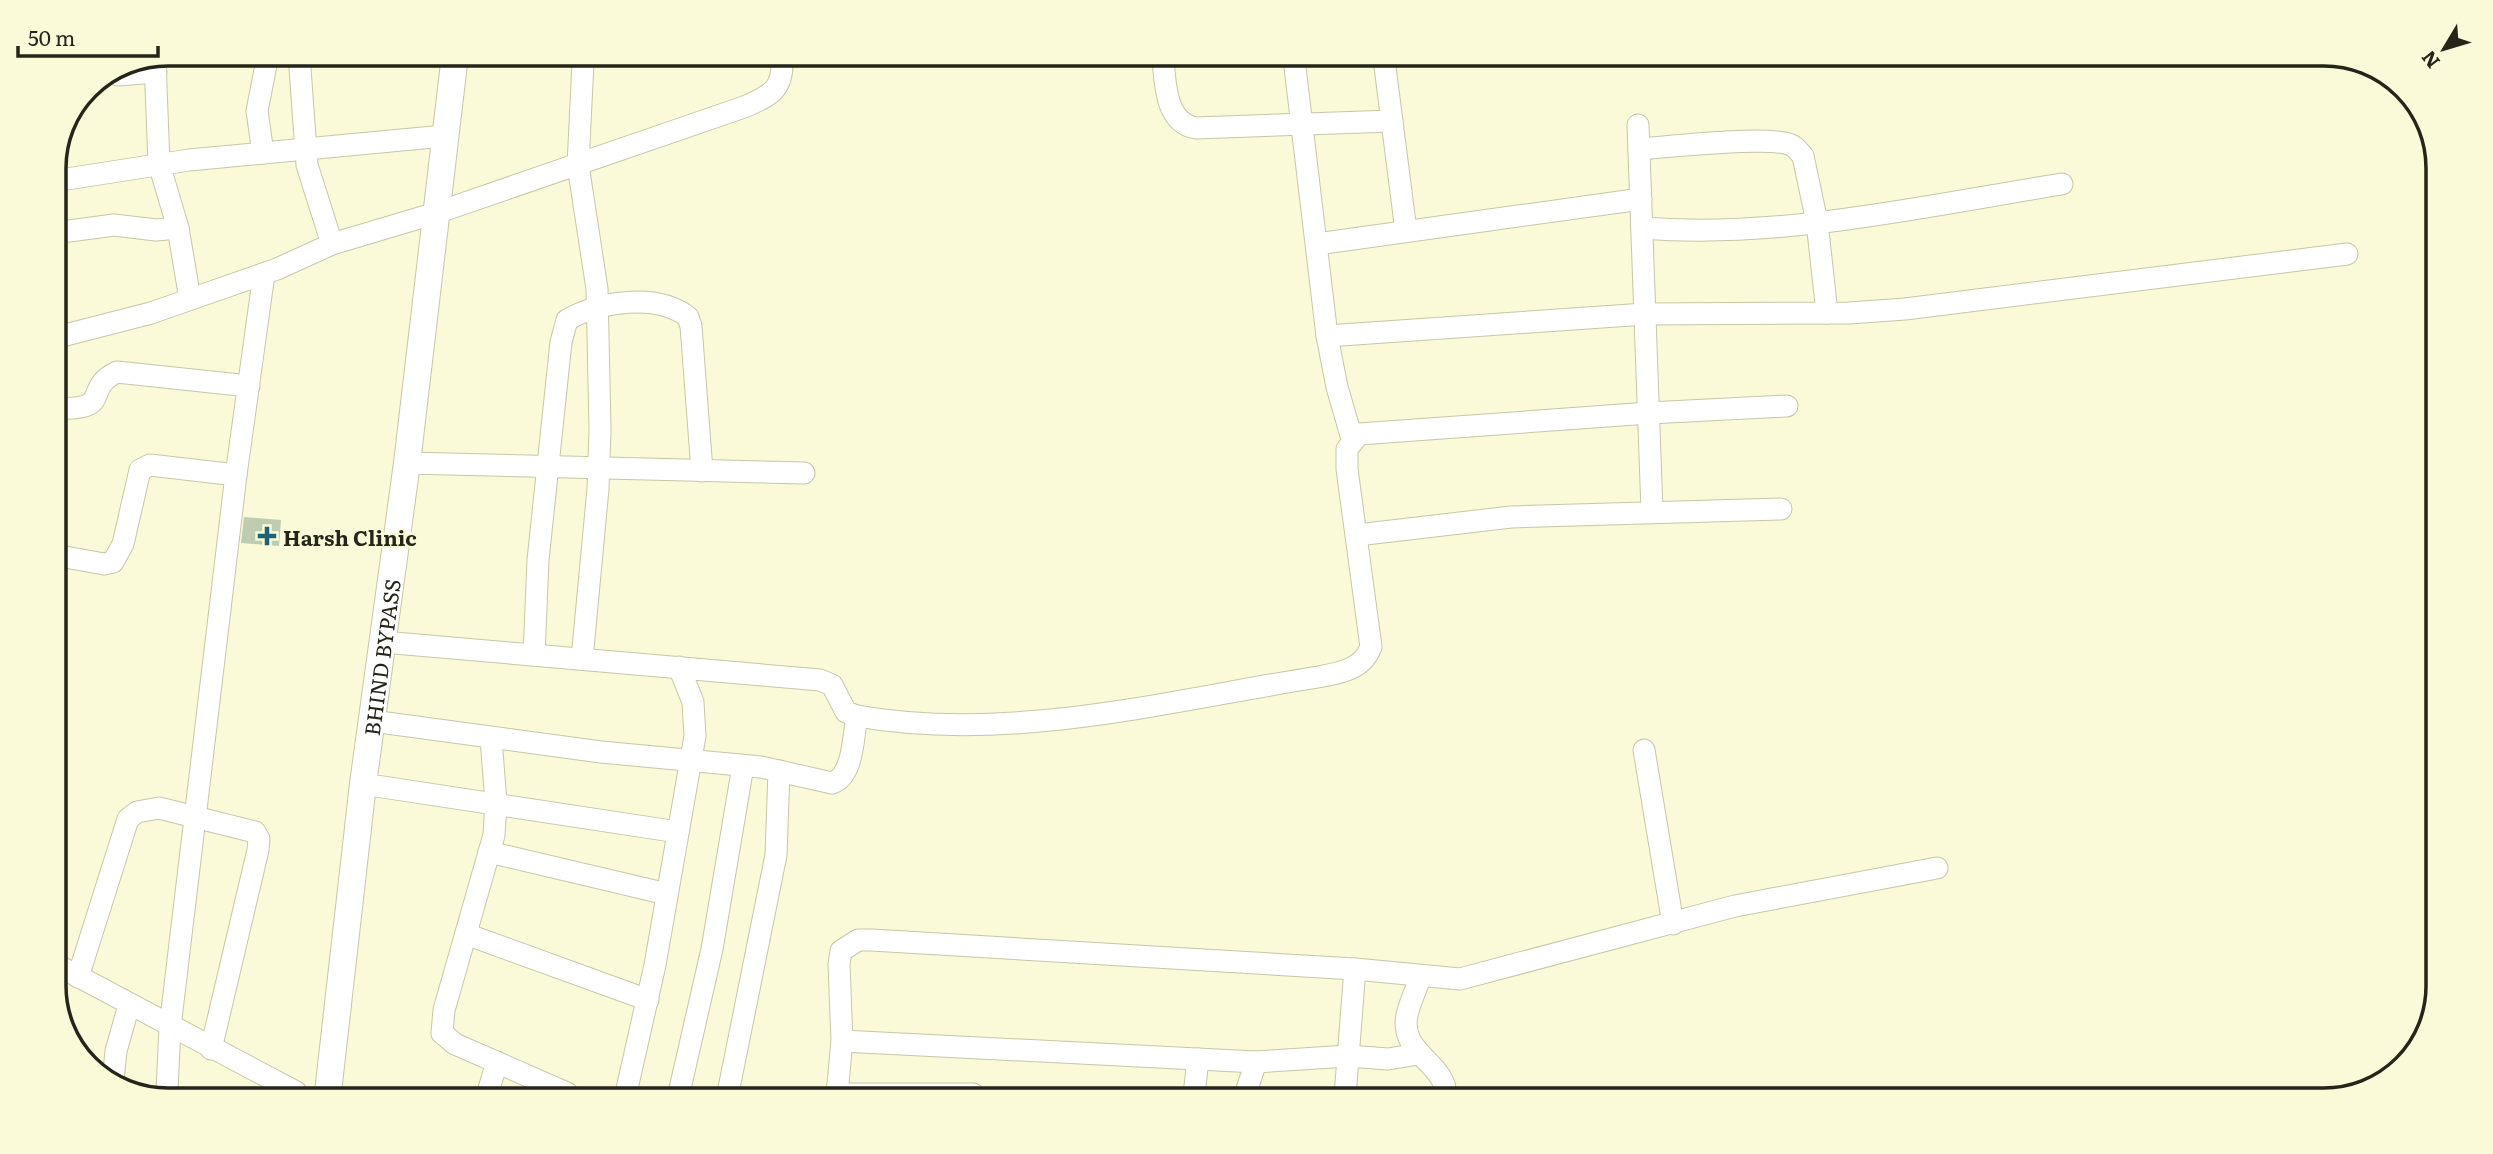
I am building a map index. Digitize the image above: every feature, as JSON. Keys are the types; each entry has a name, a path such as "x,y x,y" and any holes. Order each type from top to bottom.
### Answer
{"street":[{"path":"155,67 159,164 178,228 190,299"},
{"path":"263,153 257,111 266,67"},
{"path":"300,67 305,149 332,244"},
{"name":"BHIND BYPASS","path":"328,1088 363,784 407,463 453,67"},
{"path":"582,659 598,468 598,307 595,266 578,165 583,67"},
{"path":"67,335 151,313 264,274 332,244 436,213 767,97 777,88 783,74 783,67"},
{"path":"1164,67 1171,107 1184,126 1392,121"},
{"path":"1295,67 1327,336 1337,387 1352,439"},
{"path":"1385,67 1406,232"},
{"path":"1638,125 1652,511"},
{"path":"67,179 159,164 444,136"},
{"path":"1639,149 1758,142 1790,144 1802,156 1817,222 1826,313"},
{"path":"1642,228 1719,229 1817,222 2062,184"},
{"path":"1317,244 1641,199"},
{"path":"67,231 114,225 156,230 178,228"},
{"path":"1327,336 1645,314 1826,313 1905,309 2347,254"},
{"path":"167,1088 170,1027 236,475 264,274"},
{"path":"534,655 537,560 563,328 568,320 598,307 662,305 688,317 691,326 702,471"},
{"path":"67,408 86,408 94,402 102,384 117,372 249,386"},
{"path":"383,642 820,680 832,685 846,712 857,716 944,723 1027,723 1348,670 1360,663 1371,647 1347,469 1347,449 1352,439 1359,434 1787,406"},
{"path":"407,463 804,473"},
{"path":"67,557 104,564 113,562 123,544 140,470 150,465 236,475"},
{"path":"1357,535 1511,517 1781,509"},
{"path":"627,1088 648,1000 691,762 696,718 678,667"},
{"path":"372,722 691,762 743,766 824,782 839,780 847,768 857,716"},
{"path":"491,738 496,803 494,835 444,1010 442,1032 455,1044 556,1088"},
{"path":"1644,750 1674,924"},
{"path":"680,1088 712,949 743,766"},
{"path":"729,1088 776,855 779,771"},
{"path":"363,784 678,832"},
{"path":"78,977 128,819 149,808 255,832 260,839 211,1049"},
{"path":"489,852 667,894"},
{"path":"838,1088 842,1041 839,964 841,951 858,940 1355,969 1420,978 1460,979 1782,896 1937,868"},
{"path":"466,934 648,1000"},
{"path":"1346,1088 1355,969"},
{"path":"67,971 288,1088"},
{"path":"1420,978 1407,1016 1411,1045 1444,1080 1445,1088"},
{"path":"114,1071 116,1051 129,1004"},
{"path":"842,1041 1256,1062 1348,1056 1388,1059 1418,1054"},
{"path":"1195,1088 1198,1059"},
{"path":"489,1088 497,1062"},
{"path":"1247,1088 1256,1062"}],"building":[{"path":"244,517 281,520 279,546 241,543"}],"place":[{"name":"Harsh Clinic","path":"267,536"}]}
